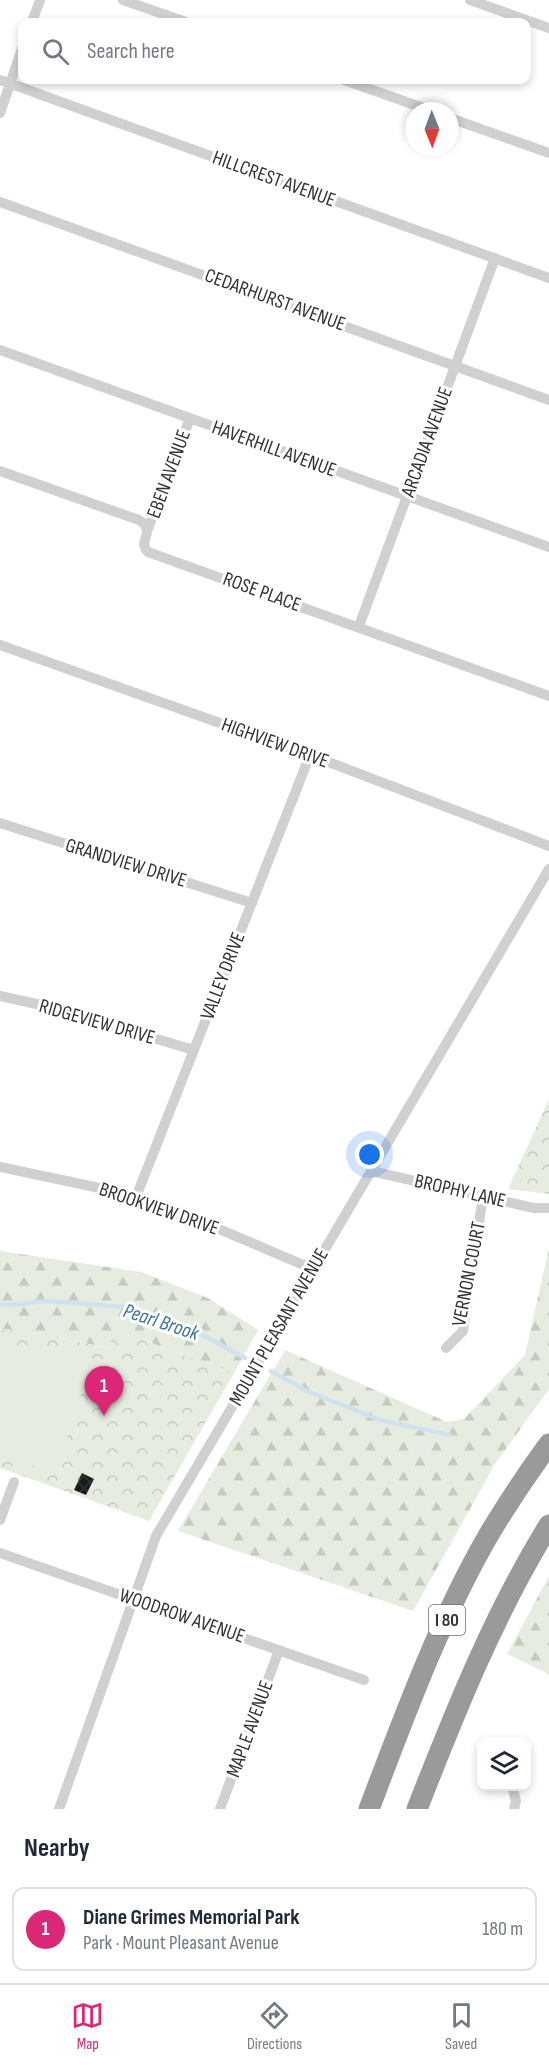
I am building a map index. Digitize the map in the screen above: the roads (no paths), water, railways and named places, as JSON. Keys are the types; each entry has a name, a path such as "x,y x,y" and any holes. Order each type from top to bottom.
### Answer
{"highway":[{"name":"I 80","path":"369,1809 418,1684 465,1580 513,1494 549,1444"},
{"name":"I 80","path":"417,1809 480,1656 523,1569 549,1525"}],"street":[{"path":"33,18 40,0"},
{"path":"123,0 175,18"},
{"path":"470,0 521,18"},
{"path":"531,22 549,28"},
{"path":"0,113 5,82 18,57"},
{"name":"HILLCREST AVENUE","path":"5,82 549,278"},
{"path":"355,84 406,102"},
{"path":"459,121 549,153"},
{"name":"CEDARHURST AVENUE","path":"0,202 549,400"},
{"name":"ARCADIA AVENUE","path":"358,626 495,258"},
{"name":"HAVERHILL AVENUE","path":"0,350 549,548"},
{"name":"EBEN AVENUE","path":"148,530 190,418"},
{"path":"0,471 139,520 147,526 148,530"},
{"name":"ROSE PLACE","path":"148,530 144,545 148,552 549,696"},
{"name":"HIGHVIEW DRIVE","path":"0,645 310,755 549,846"},
{"name":"VALLEY DRIVE","path":"136,1197 310,755"},
{"name":"GRANDVIEW DRIVE","path":"0,824 252,903"},
{"name":"MOUNT PLEASANT AVENUE","path":"59,1809 160,1529 549,869"},
{"name":"RIDGEVIEW DRIVE","path":"0,996 40,1005 194,1050"},
{"name":"BROOKVIEW DRIVE","path":"0,1167 136,1197 313,1269"},
{"name":"BROPHY LANE","path":"371,1171 534,1208 549,1208"},
{"name":"VERNON COURT","path":"446,1348 463,1331 483,1196"},
{"path":"0,1520 14,1482"},
{"name":"WOODROW AVENUE","path":"0,1553 364,1680"},
{"name":"MAPLE AVENUE","path":"220,1809 279,1650"},
{"path":"513,1791 516,1801 514,1809"}],"waterway":[{"name":"Pearl Brook","path":"0,1304 47,1301 125,1307 199,1333 245,1358"},
{"name":"Pearl Brook","path":"271,1371 307,1391 380,1420 450,1435"}],"place":[{"name":"Diane Grimes Memorial Park","path":"104,1416"}]}
